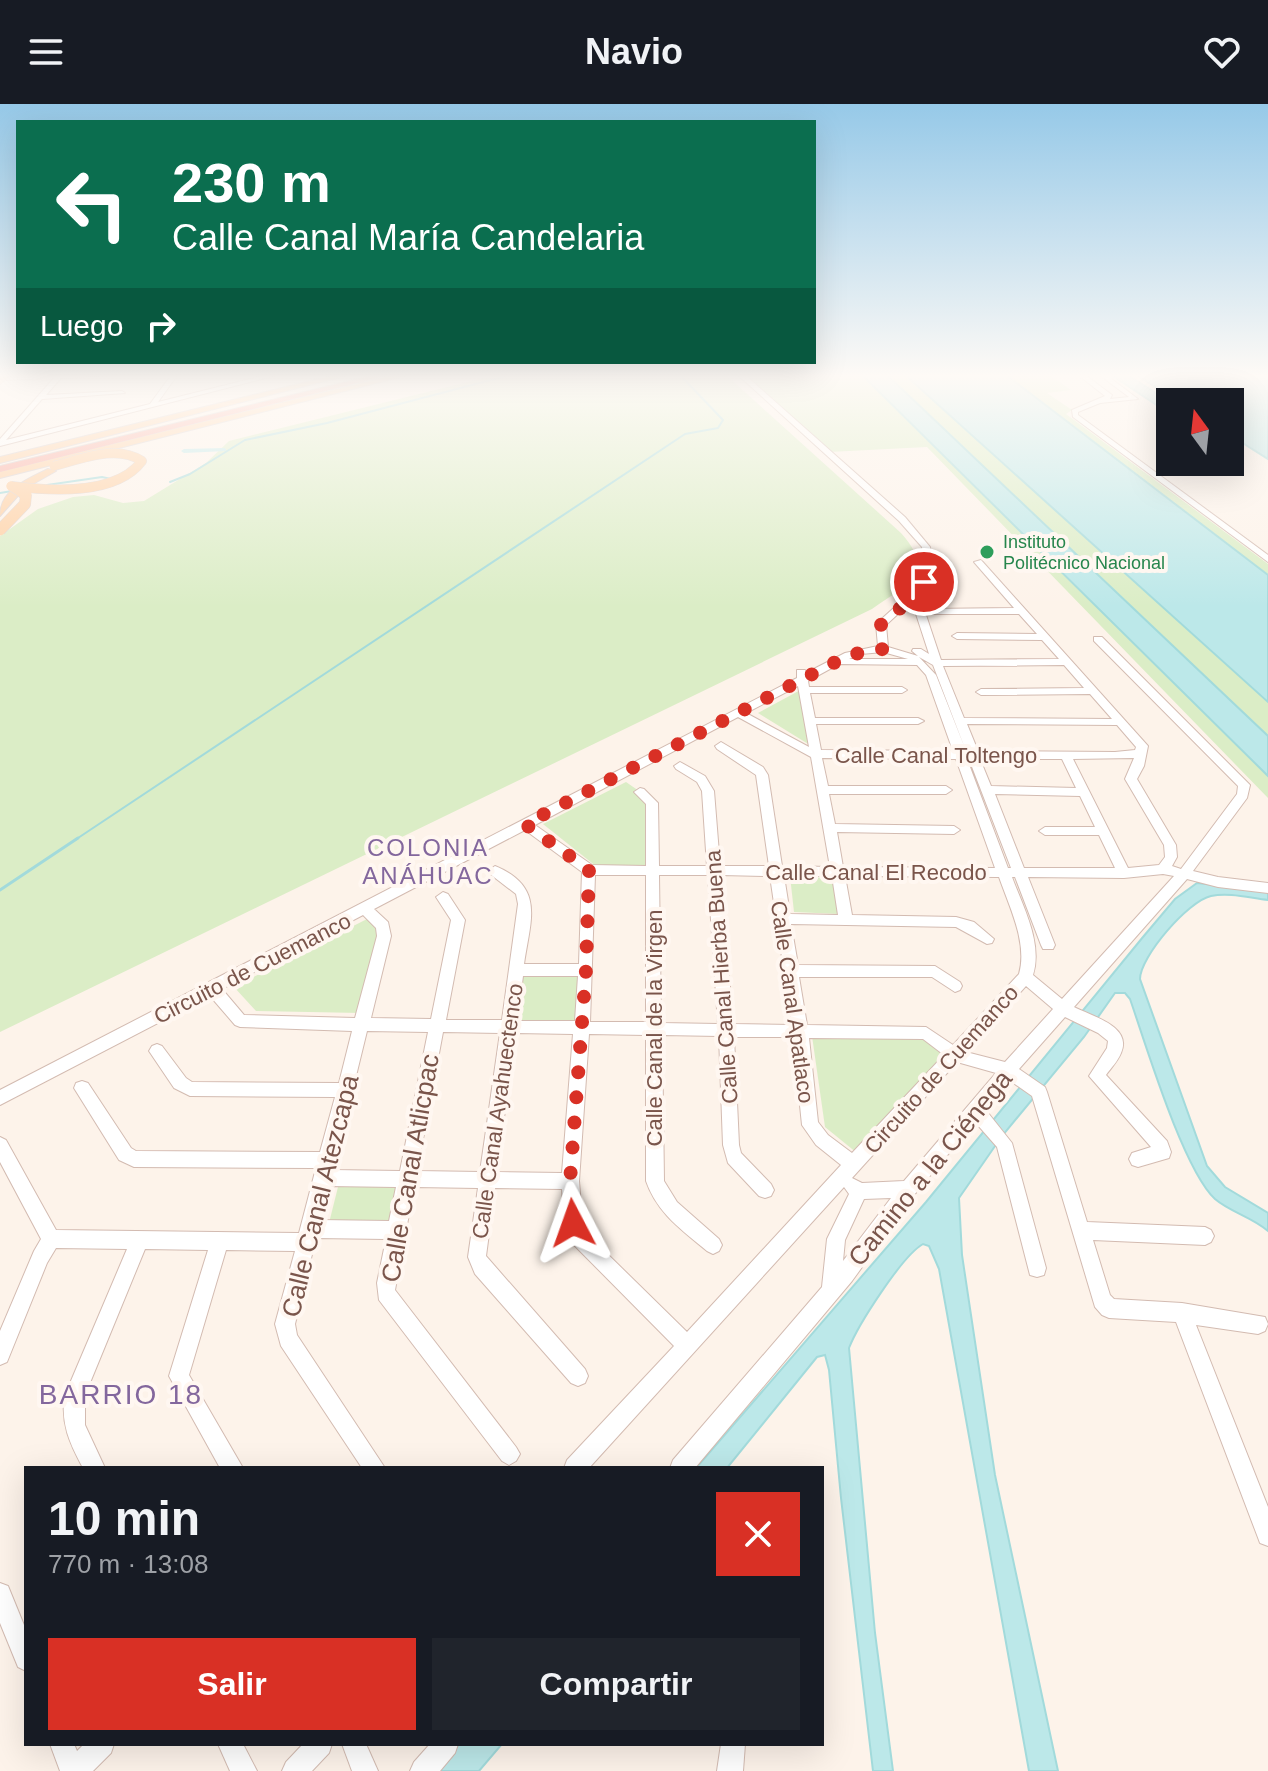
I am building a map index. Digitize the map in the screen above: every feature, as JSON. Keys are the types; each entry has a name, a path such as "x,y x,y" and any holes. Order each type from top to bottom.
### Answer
{"highway":[{"path":"0,465 51,452"},
{"path":"0,465 54,452"}],"main road":[{"path":"3,482 106,452"},
{"path":"0,513 15,492 43,474 112,452"},
{"path":"112,453 134,455 142,461 132,472 89,485 47,489 3,482 112,453"},
{"path":"0,530 25,504 26,494 3,482"}],"street":[{"path":"827,452 902,519 926,547 929,563 924,582 916,595 883,620 883,645"},
{"path":"1125,452 1268,559"},
{"path":"978,562 1142,746 1131,779"},
{"path":"1022,611 921,614 937,663 1067,662"},
{"path":"957,636 1046,637"},
{"name":"Camino a la Ciénega","path":"683,1466 831,1291 908,1189 978,1113 1065,1008 1184,874 1243,795 1244,785 1098,639"},
{"name":"Circuito de Cuemanco","path":"577,1466 955,1055 1025,977 1029,964 1027,939 1012,872 989,790 968,754 962,721 937,663 914,650 883,645 844,648 802,670 802,685"},
{"name":"Circuito de Cuemanco","path":"0,1098 525,824 802,685 837,662 883,645 921,662 931,675 968,754 1012,872"},
{"path":"837,662 921,662"},
{"path":"846,919 802,685 902,690"},
{"path":"981,692 1093,691"},
{"name":"Calle Canal Toltengo","path":"740,714 814,754 1115,756 1142,753"},
{"path":"809,721 918,721"},
{"path":"962,721 1120,722"},
{"name":"Calle Canal Apatlaco","path":"721,746 762,775 800,1029 810,1125 848,1171 859,1191"},
{"path":"1066,756 1124,873"},
{"path":"1115,756 1170,845 1171,857 1163,869"},
{"name":"Calle Canal Hierba Buena","path":"680,766 706,784 726,1030 731,1145 734,1157 765,1190"},
{"path":"821,790 946,790"},
{"path":"989,790 1082,792"},
{"name":"Calle Canal de la Virgen","path":"640,792 652,803 655,1181 658,1194 713,1245"},
{"path":"525,824 589,870 586,970 570,1181 575,1234 688,1346"},
{"path":"828,828 954,830"},
{"path":"1045,831 1102,831"},
{"name":"Calle Canal El Recodo","path":"589,870 1124,873 1163,869 1268,888"},
{"name":"Calle Canal Ayahuectenco","path":"495,871 522,892 525,898 485,1179 477,1257 482,1267 578,1376"},
{"path":"1012,872 1048,945"},
{"name":"Calle Canal Atlicpac","path":"443,897 458,920 435,1026 386,1293 509,1454"},
{"name":"Calle Canal Atezcapa","path":"366,909 383,926 384,936 285,1324 288,1339 373,1466"},
{"path":"783,919 956,922 969,926 987,939"},
{"path":"515,970 586,970"},
{"path":"790,971 925,971 935,972 955,986"},
{"path":"1025,977 1065,1008 1113,1035 1117,1043 1097,1076 1141,1123 1163,1152 1138,1159"},
{"path":"212,988 240,1021 362,1027 800,1029 926,1033 955,1055 1012,1072 1039,1092 1102,1300 1109,1308 1182,1313 1258,1324"},
{"path":"157,1051 180,1083 190,1089 346,1090"},
{"path":"82,1088 125,1154 134,1159 325,1169 406,1179 570,1181"},
{"path":"978,1113 1004,1143 1037,1268"},
{"path":"0,1145 51,1239"},
{"path":"831,1291 831,1263 836,1239 859,1191 908,1189"},
{"path":"51,1239 219,1242 396,1230"},
{"path":"1082,1231 1205,1236"},
{"path":"0,1355 40,1257 51,1239"},
{"path":"93,1466 74,1428 71,1414 75,1395 140,1239"},
{"path":"219,1242 180,1364 179,1376 231,1466"},
{"path":"1182,1313 1268,1535"},
{"path":"0,1594 6,1629 24,1656"},
{"path":"63,1746 74,1771 100,1746"},
{"path":"231,1746 244,1771"},
{"path":"295,1771 318,1746"},
{"path":"355,1746 365,1771"},
{"path":"423,1771 444,1746"},
{"path":"730,1771 733,1746"}],"green space":[{"path":"218,452 811,452 901,533 912,547 917,569 906,585 872,609 0,1032 0,536 38,509 73,497 94,495 123,503 144,501 206,463"},
{"path":"932,452 1117,452 1268,564 1268,798"},
{"path":"806,687 818,750 758,713"},
{"path":"626,782 652,800 650,868 597,867 543,824"},
{"path":"790,876 834,878 839,914 794,912"},
{"path":"367,919 381,934 361,1013 256,1011 234,987"},
{"path":"523,973 588,974 585,1021 518,1020"},
{"path":"812,1036 929,1037 952,1051 857,1153 825,1127"},
{"path":"338,1187 407,1187 400,1223 329,1223"}],"water":[{"path":"940,452 968,452 1268,736 1268,776"},
{"path":"990,452 1107,452 1268,575 1268,702"},
{"path":"1257,452 1268,452 1268,459"},
{"path":"1197,883 1268,891 1268,900 1225,895 1201,900 1178,919 1156,944 1140,979 1207,1166 1225,1187 1268,1213 1268,1231 1221,1204 1203,1184 1190,1162 1166,1105 1130,999 1125,993 1115,993 1084,1037 1002,1136 959,1198 962,1255 995,1475 1058,1771 1029,1771 939,1269 929,1246 923,1244 904,1262 882,1292 849,1348 875,1633 893,1771 873,1771 825,1355 817,1357 729,1466 698,1466 926,1202 1175,899"},
{"path":"457,1746 500,1746 479,1771 436,1771"}],"waterway":[{"path":"170,482 190,474 226,452"},
{"path":"75,840 658,452"},
{"path":"47,485 102,477 111,479"},
{"path":"0,493 12,491"},
{"path":"0,890 75,840"}],"place":[{"name":"Instituto Politécnico Nacional","path":"987,552"}],"district":[{"name":"COLONIA ANÁHUAC","path":"428,862"},
{"name":"BARRIO 18","path":"121,1394"}],"route":[{"path":"573,1223 570,1181 586,970 589,870 525,824 849,655 883,649 880,627 883,620 916,595 924,582"}]}
